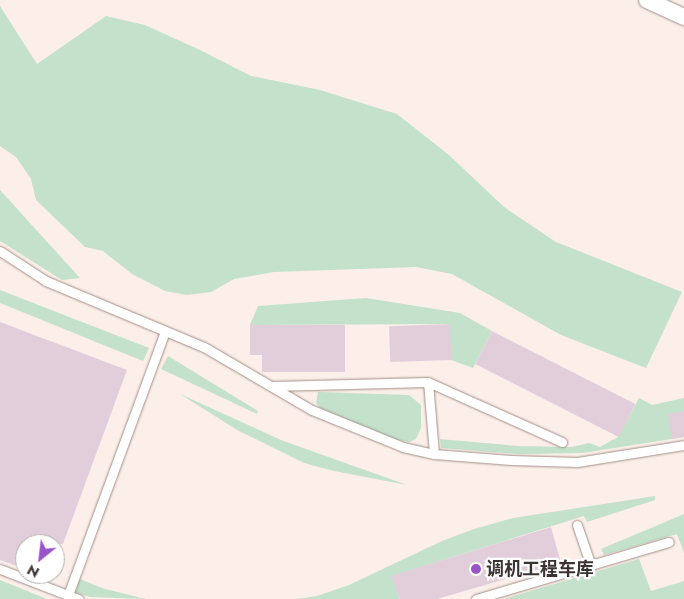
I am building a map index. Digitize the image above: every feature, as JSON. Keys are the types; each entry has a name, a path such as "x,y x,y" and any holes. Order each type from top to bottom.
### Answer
{"street":[{"path":"646,0 684,17"}],"lane":[{"path":"0,251 46,281 204,347 312,410 403,447 434,454 511,460 577,462 684,445"},
{"path":"68,595 165,331"},
{"path":"272,386 428,382 562,442"},
{"path":"428,382 434,454"},
{"path":"578,525 591,566"},
{"path":"476,599 669,542"},
{"path":"0,569 78,599"}],"green space":[{"path":"0,6 37,64 106,16 145,25 251,76 320,90 397,114 449,155 504,207 556,242 682,292 646,368 561,335 452,274 416,267 274,272 234,279 211,292 187,295 165,291 132,274 103,251 85,247 36,200 31,179 16,157 0,146"},
{"path":"0,190 80,278 62,280 0,241"},
{"path":"0,290 149,348 143,361 0,303"},
{"path":"366,298 460,313 492,331 473,368 451,360 449,324 250,325 258,306"},
{"path":"168,356 258,411 257,414 161,369"},
{"path":"318,392 409,395 421,405 421,428 416,439 409,442 398,440 320,408 316,403"},
{"path":"180,394 281,440 407,485 334,471 304,463 237,430"},
{"path":"639,398 652,405 684,398 684,437 583,453 517,454 441,448 440,439 517,446 572,447 589,443 600,447 618,437"},
{"path":"655,496 655,500 587,522 584,516 392,576 400,599 297,599 317,596 349,585 442,541 474,529 513,518"},
{"path":"684,514 684,553 677,534 604,555 601,549"},
{"path":"639,559 651,591 684,581 684,599 504,599"},
{"path":"80,579 105,589 146,599 90,597 74,592"},
{"path":"0,580 47,599 0,599"}],"building":[{"path":"0,322 127,370 65,539 65,534 15,534 15,565 0,560"},
{"path":"450,324 451,360 390,362 389,326"},
{"path":"250,325 345,325 345,372 262,372 262,355 250,355"},
{"path":"492,331 635,404 619,437 475,364"},
{"path":"684,411 684,437 672,439 668,414"},
{"name":"调机工程车库","path":"551,527 561,563 437,599 400,599 391,576"}],"place":[{"name":"调机工程车库","path":"476,569"}]}
